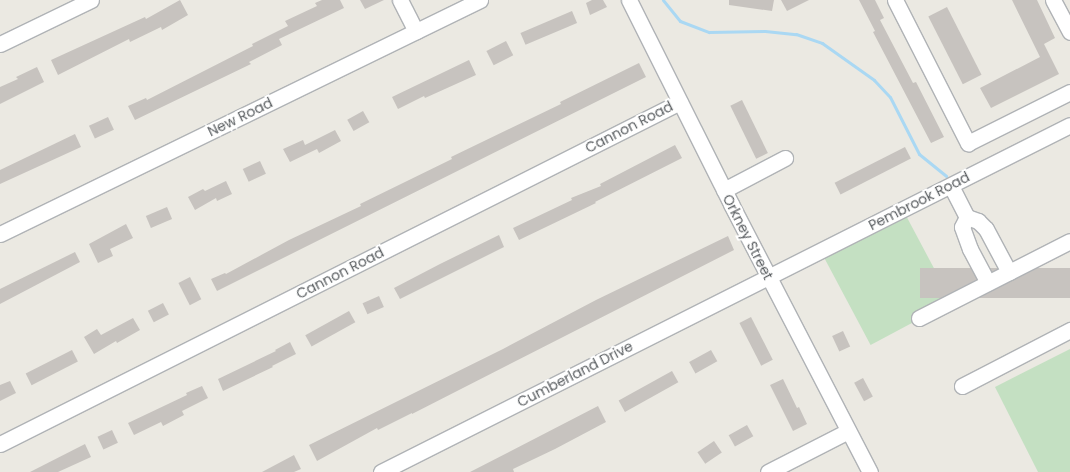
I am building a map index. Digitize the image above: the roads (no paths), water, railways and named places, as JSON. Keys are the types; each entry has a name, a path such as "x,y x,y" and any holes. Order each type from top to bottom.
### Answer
{"street":[{"path":"0,44 91,0"},
{"path":"400,0 416,31"},
{"name":"New Road","path":"0,234 480,0"},
{"name":"Orkney Street","path":"629,0 724,190 870,472"},
{"path":"895,0 968,143 1070,92"},
{"path":"1053,0 1070,32"},
{"name":"Cannon Road","path":"0,444 680,102"},
{"name":"Pembrook Road","path":"769,277 1070,125"},
{"path":"724,190 785,158"},
{"path":"950,186 967,217 978,221 986,229 1009,272"},
{"path":"967,217 962,227 970,249 988,283"},
{"path":"919,318 1070,241"},
{"name":"Cumberland Drive","path":"381,472 769,277"},
{"path":"962,386 1070,330"},
{"path":"768,472 792,458 848,431"}],"waterway":[{"path":"663,0 680,21 709,32 765,31 796,34 822,43 874,80 890,97 919,154 946,176"}]}
